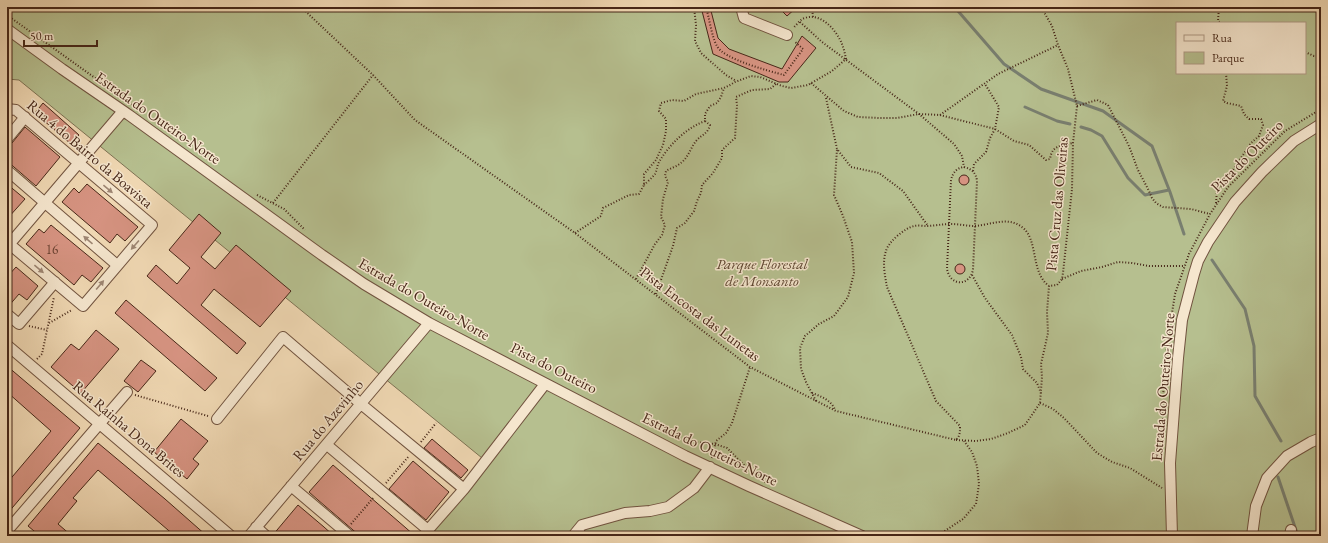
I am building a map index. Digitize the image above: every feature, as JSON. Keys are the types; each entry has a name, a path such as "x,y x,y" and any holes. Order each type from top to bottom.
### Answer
{"street":[{"path":"741,7 744,18 787,36"},
{"name":"Estrada do Outeiro-Norte","path":"7,29 62,69 123,110 322,255 364,284 429,323 545,384 710,467 862,536"},
{"name":"Rua 4 do Bairro da Boavista","path":"7,109 16,110 25,117 152,225 117,265"},
{"path":"7,170 45,203 117,265 81,304 8,244 45,203 123,110"},
{"path":"7,138 25,117"},
{"name":"Estrada do Outeiro-Norte","path":"1172,536 1170,463 1178,358 1182,320 1198,261 1208,242 1235,202 1262,172 1294,141 1321,124"},
{"path":"7,314 19,324 55,282"},
{"name":"Rua do Azevinho","path":"248,536 327,445 429,323"},
{"path":"217,419 283,337 361,404 464,488"},
{"name":"Rua Rainha Dona Brites","path":"7,345 232,536"},
{"path":"327,445 428,530 464,488 545,384"},
{"path":"12,536 7,532 127,392"},
{"path":"1252,536 1256,506 1267,478 1287,456 1321,438"},
{"path":"573,536 582,525 625,513 650,511 668,507 694,488 710,467"},
{"path":"291,486 347,534"},
{"path":"256,527 266,536"}],"path":[{"name":"Pista Encosta das Lunetas","path":"301,7 373,75 415,120 575,233 750,367 836,410 964,441 991,439 1025,426 1040,403"},
{"path":"694,7 696,25 695,41 701,53 726,75 737,81"},
{"path":"706,7 717,46 723,54 784,76 803,49 787,36"},
{"path":"812,7 813,17"},
{"name":"Pista Cruz das Oliveiras","path":"949,224 975,226 1012,221 1022,227 1029,238 1039,274 1043,282 1049,286 1057,285 1062,279 1072,189 1073,143 1077,106 1068,69 1052,26 1041,7"},
{"path":"1101,7 1127,10 1151,7"},
{"path":"1219,7 1218,21 1220,22"},
{"path":"7,14 140,110"},
{"path":"846,59 842,44 836,32 822,19 805,17 799,22 822,42 919,114 954,144 962,156 964,167"},
{"path":"940,115 998,74 1058,45"},
{"path":"1306,52 1314,56 1321,56"},
{"path":"644,185 644,174 656,160 663,145 666,131 666,119 659,110 661,103 672,100 684,101 696,94 724,88 751,76 760,77 776,84 791,88 808,85 832,72 846,59"},
{"path":"1216,203 1217,190 1223,185 1251,143 1259,136 1263,125 1261,119 1249,119 1244,114 1241,106 1224,101 1227,86 1226,74"},
{"path":"273,203 373,75"},
{"path":"810,83 844,111 858,117 897,118 919,114 940,115 995,129 1014,141 1029,146 1046,160 1050,159 1051,152 1056,147 1073,143"},
{"path":"656,294 673,246 677,228 685,223 694,210 701,193 702,184 713,173 722,158 722,150 735,138 736,97 742,93 752,90 770,89 776,84"},
{"path":"973,172 974,164 986,152 990,138 995,129 999,107 985,84"},
{"path":"705,121 705,114 710,106 717,103 724,88"},
{"path":"816,401 801,369 800,348 805,336 819,324 834,316 848,297 854,273 852,242 834,195 837,149 826,97"},
{"path":"1077,106 1097,100 1108,106 1129,146 1138,170 1156,204 1191,209 1210,214"},
{"name":"Pista do Outeiro","path":"1163,424 1162,410 1167,345 1174,294 1189,254 1216,203 1228,187 1285,131 1321,109"},
{"path":"575,233 601,216 603,208 629,195 639,194 644,185 655,174 659,162 672,144 696,124 705,121"},
{"path":"636,279 654,244 662,235 665,225 661,217 663,199 668,182 665,176 666,171 681,163 688,156 697,139 708,132 710,125 705,121"},
{"path":"837,149 851,167 879,173 903,191 928,226"},
{"path":"972,275 969,279 960,283 950,278 948,274 952,175 959,168 964,167 969,168 973,172 977,181 972,275 989,304 1012,335 1024,369 1037,383 1041,394"},
{"path":"254,193 284,209 310,234"},
{"path":"949,224 914,226 899,233 886,251 884,271 887,287 936,401 960,426 960,431 956,440"},
{"path":"1062,279 1081,271 1118,262 1149,266 1185,266"},
{"path":"1049,286 1047,312 1048,333 1041,364 1042,377 1040,403 1053,409 1064,418 1097,453 1112,462 1130,468 1166,490"},
{"path":"31,366 42,354 55,297 47,291"},
{"path":"49,323 81,304"},
{"path":"22,320 30,327 47,330"},
{"path":"710,467 716,442 726,433 732,423 750,367"},
{"path":"127,392 217,419"},
{"path":"811,392 834,405 836,410"},
{"path":"347,534 380,490 436,423"},
{"path":"662,432 684,440 715,444 727,448 745,466 766,482"},
{"path":"937,536 963,519 976,504 979,484 977,466 972,452 964,441"}],"green space":[{"name":"Parque Florestal de Monsanto","path":"7,7 1321,7 1321,536 424,536 482,458 19,80 7,79"}],"building":[{"path":"701,7 710,7 718,38 729,49 782,69 802,36 816,48 788,82 779,82 713,54"},
{"path":"778,7 797,7 787,16"},
{"path":"43,103 79,135 71,144 35,113"},
{"path":"25,127 60,157 36,186 7,161 7,145 12,143"},
{"path":"962,175 966,175 968,176 968,184 962,185 959,182 959,178"},
{"path":"7,184 25,199 7,219"},
{"path":"87,184 138,227 125,241 117,234 110,243 62,202 74,188 79,193"},
{"path":"199,214 221,233 201,257 215,269 236,245 291,291 260,327 214,289 201,305 246,343 237,354 147,276 156,265 177,284 190,268 169,250"},
{"path":"51,225 103,268 91,282 82,275 74,285 26,244 39,229 44,233"},
{"path":"958,264 962,264 964,265 964,273 958,274 955,271 955,267"},
{"path":"16,267 38,286 27,300 19,294 7,308 7,277"},
{"path":"126,300 217,378 205,391 115,313"},
{"path":"96,330 119,349 81,393 51,367 71,344 79,350"},
{"path":"141,360 156,371 138,392 124,381"},
{"path":"7,366 80,428 7,514 7,483 51,431 7,392"},
{"path":"181,419 208,441 193,459 199,464 187,479 154,452"},
{"path":"432,439 468,470 461,478 424,448"},
{"path":"98,443 207,536 175,536 98,470 73,498 77,501 58,524 72,536 40,536 28,526"},
{"path":"413,461 449,492 426,520 389,489"},
{"path":"333,465 415,536 360,536 318,500 309,492"},
{"path":"298,505 324,527 334,536 272,536"}],"waterway":[{"path":"957,7 958,11 1004,64 1041,89 1103,111 1152,146 1184,234"},
{"path":"1025,107 1057,121 1070,124"},
{"path":"1081,127 1102,136 1128,178 1145,195 1169,190"},
{"path":"1212,260 1245,309 1254,346 1255,396 1281,441"},
{"path":"1278,477 1298,536"}]}
